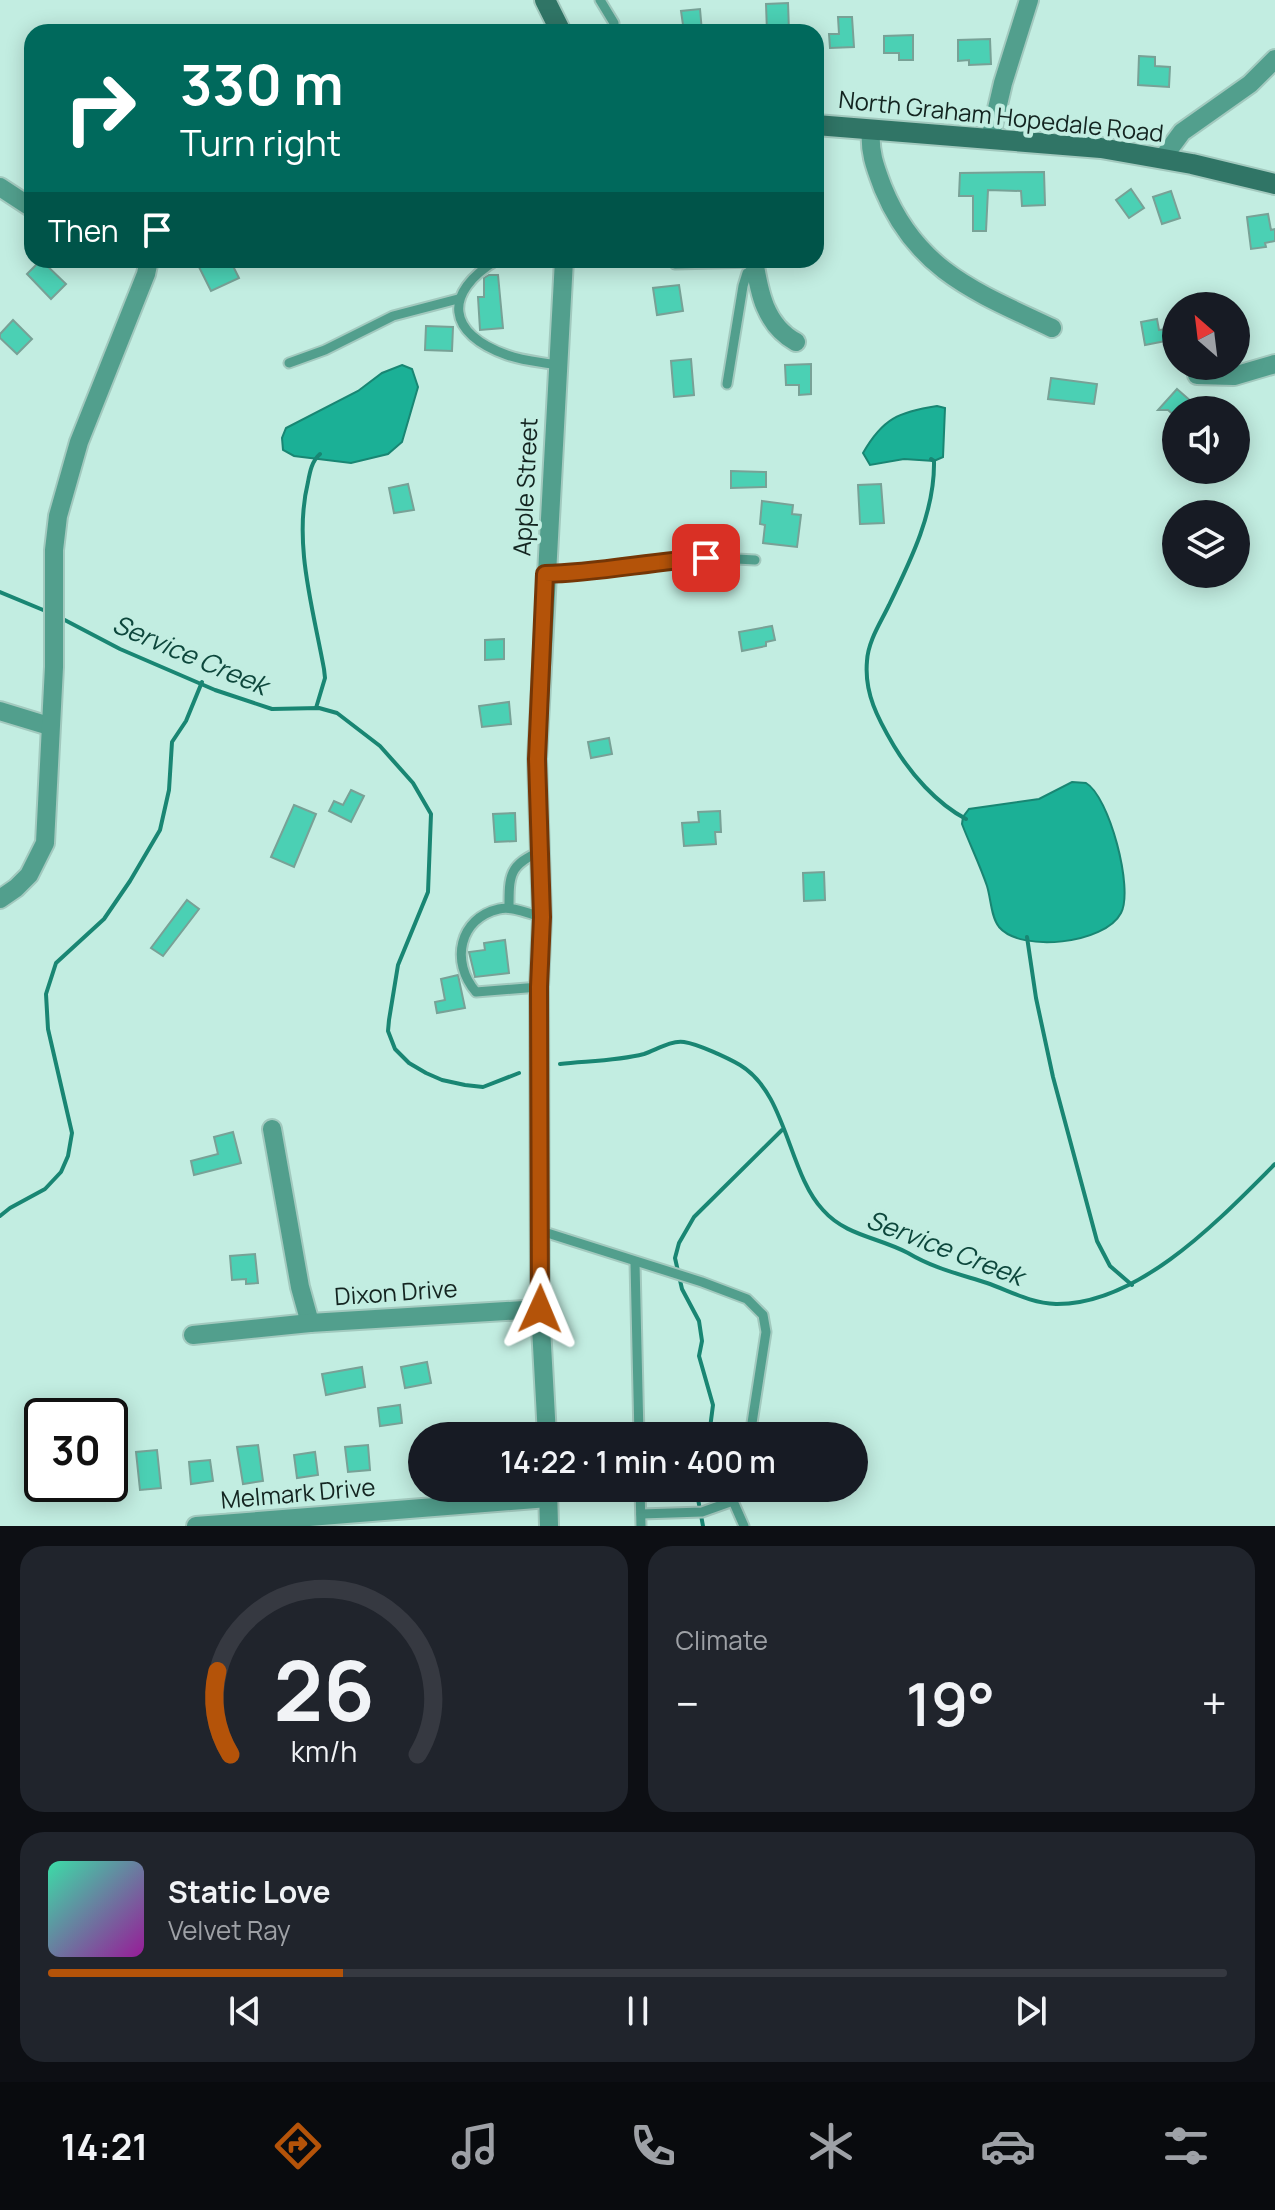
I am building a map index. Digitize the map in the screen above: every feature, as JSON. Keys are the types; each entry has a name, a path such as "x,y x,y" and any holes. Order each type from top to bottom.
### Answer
{"street":[{"path":"545,0 557,24"},
{"path":"990,139 1003,83 1029,0"},
{"path":"1162,159 1182,132 1250,84 1275,59"},
{"name":"North Graham Hopedale Road","path":"824,126 1101,148 1275,184"},
{"path":"871,129 871,154 878,178 902,228 917,247 958,280 1052,328"},
{"path":"0,187 24,203"},
{"path":"0,899 29,875 45,843 54,667 54,550 58,516 79,442 147,268"},
{"name":"Apple Street","path":"546,1422 540,1309 539,987 542,917 537,759 563,268"},
{"path":"755,268 758,290 768,315 796,342"},
{"path":"1250,371 1275,364"},
{"path":"0,711 49,726"},
{"name":"Dixon Drive","path":"272,1129 300,1287 310,1323 540,1309"},
{"path":"193,1335 310,1323"},
{"name":"Melmark Drive","path":"196,1526 373,1519 487,1502"},
{"path":"548,1502 549,1526"}],"lane":[{"path":"600,0 614,24"},
{"path":"483,268 466,285 458,299 458,317 468,333 508,356 557,365"},
{"path":"727,384 743,286 751,268"},
{"path":"289,363 325,350 393,316 458,299"},
{"path":"545,574 676,559 755,560"},
{"path":"509,908 509,886 517,865 520,860 541,851"},
{"path":"539,987 476,992 465,979 460,953 479,917 509,908 542,917"},
{"path":"541,1231 747,1299 763,1315 766,1332 752,1422"},
{"path":"635,1263 639,1422"},
{"path":"641,1502 641,1526"},
{"path":"641,1514 702,1512 730,1502"},
{"path":"733,1502 744,1526"}],"shaded area":[{"path":"402,365 412,369 418,387 402,442 388,454 351,463 294,456 283,450 282,438 286,428 358,391 382,373"},
{"path":"937,406 945,408 943,457 934,461 904,459 870,465 863,453 885,424 902,414"},
{"path":"1072,782 1086,783 1095,791 1111,824 1122,865 1124,901 1121,913 1112,924 1081,938 1043,942 1010,935 999,927 994,918 987,886 962,824 963,817 969,809 1039,799"}],"building":[{"path":"788,3 789,24 767,24 766,4"},
{"path":"700,9 701,24 683,24 681,11"},
{"path":"838,17 852,17 854,47 830,48 829,34 839,34"},
{"path":"913,35 913,60 899,60 899,53 884,53 884,36"},
{"path":"990,39 991,64 969,65 969,60 958,61 958,40"},
{"path":"1139,56 1155,57 1155,66 1170,67 1169,87 1138,85"},
{"path":"1044,172 1045,205 1022,206 1021,191 988,190 986,231 973,231 973,196 959,196 960,173"},
{"path":"1131,189 1144,208 1129,218 1116,200"},
{"path":"1171,191 1180,218 1162,224 1153,197"},
{"path":"1268,214 1271,230 1275,229 1275,241 1265,243 1266,247 1251,249 1247,217"},
{"path":"33,268 49,268 66,284 51,299 27,274"},
{"path":"200,268 234,268 239,278 211,291"},
{"path":"498,275 503,328 480,330 478,297 484,297 484,278"},
{"path":"679,285 683,311 657,315 653,288"},
{"path":"1157,319 1159,330 1162,330 1162,342 1145,345 1141,322"},
{"path":"13,320 32,339 17,354 0,338"},
{"path":"426,326 453,327 452,351 425,350"},
{"path":"691,359 694,395 674,397 671,361"},
{"path":"811,364 811,394 799,395 799,385 786,385 785,365"},
{"path":"1051,378 1097,384 1094,404 1048,399"},
{"path":"1177,389 1185,396 1171,396"},
{"path":"731,471 766,472 766,487 731,488"},
{"path":"408,484 414,510 394,513 389,488"},
{"path":"881,484 884,523 860,524 858,485"},
{"path":"762,501 793,505 792,514 801,515 797,547 763,543 765,525 760,524"},
{"path":"772,626 775,640 766,642 766,646 742,651 739,632"},
{"path":"504,639 504,659 485,660 485,640"},
{"path":"509,702 511,724 482,727 479,706"},
{"path":"609,738 612,754 591,758 588,742"},
{"path":"351,790 364,796 351,822 329,811 334,801 343,805"},
{"path":"294,805 316,814 294,867 271,857"},
{"path":"720,811 721,832 715,832 716,844 684,846 682,823 699,822 698,812"},
{"path":"515,813 516,841 495,842 493,814"},
{"path":"824,872 825,900 804,901 803,873"},
{"path":"187,900 199,909 163,956 151,948"},
{"path":"505,940 509,973 475,977 469,952 485,950 484,943"},
{"path":"458,975 465,1008 437,1013 435,1002 445,1000 441,979"},
{"path":"233,1132 241,1163 194,1175 191,1161 218,1154 214,1137"},
{"path":"255,1254 258,1283 246,1284 246,1279 232,1280 230,1256"},
{"path":"427,1362 431,1383 405,1388 401,1367"},
{"path":"362,1367 365,1387 326,1395 322,1374"},
{"path":"400,1405 402,1423 380,1426 378,1408"},
{"path":"258,1445 263,1481 243,1484 237,1447"},
{"path":"368,1445 370,1470 348,1472 345,1447"},
{"path":"157,1450 161,1488 140,1490 136,1452"},
{"path":"315,1452 318,1475 297,1478 294,1455"},
{"path":"210,1460 213,1481 191,1484 189,1462"}],"waterway":[{"path":"316,708 325,678 306,576 303,528 310,474 320,454"},
{"path":"931,459 934,461 933,480 926,517 913,553 870,646 868,684 878,716 908,767 935,796 966,819"},
{"name":"Service Creek","path":"0,592 48,612"},
{"name":"Service Creek","path":"59,617 120,649 215,690 272,709 319,708 337,713 380,746 413,783 431,814 428,892 398,965 389,1020 388,1031 395,1049 409,1063 426,1073 465,1085 483,1087 519,1073"},
{"path":"0,1216 45,1189 61,1172 68,1156 72,1133 48,1029 46,994 56,963 104,919 160,830 169,790 172,742 186,721 202,682"},
{"path":"1027,937 1053,1077 1097,1241 1110,1266 1132,1285"},
{"name":"Service Creek","path":"560,1064 634,1056 679,1042 697,1045 728,1059 756,1078 768,1094 811,1194 832,1219 852,1231 937,1267 1047,1303 1087,1301 1147,1275 1203,1233 1275,1164"},
{"path":"711,1422 713,1405 699,1356 702,1341 699,1321 682,1289 675,1258 679,1243 694,1217 782,1130"},
{"path":"699,1502 703,1526"}],"route":[{"path":"540,1309 539,987 542,917 537,759 545,574 706,558"}]}
